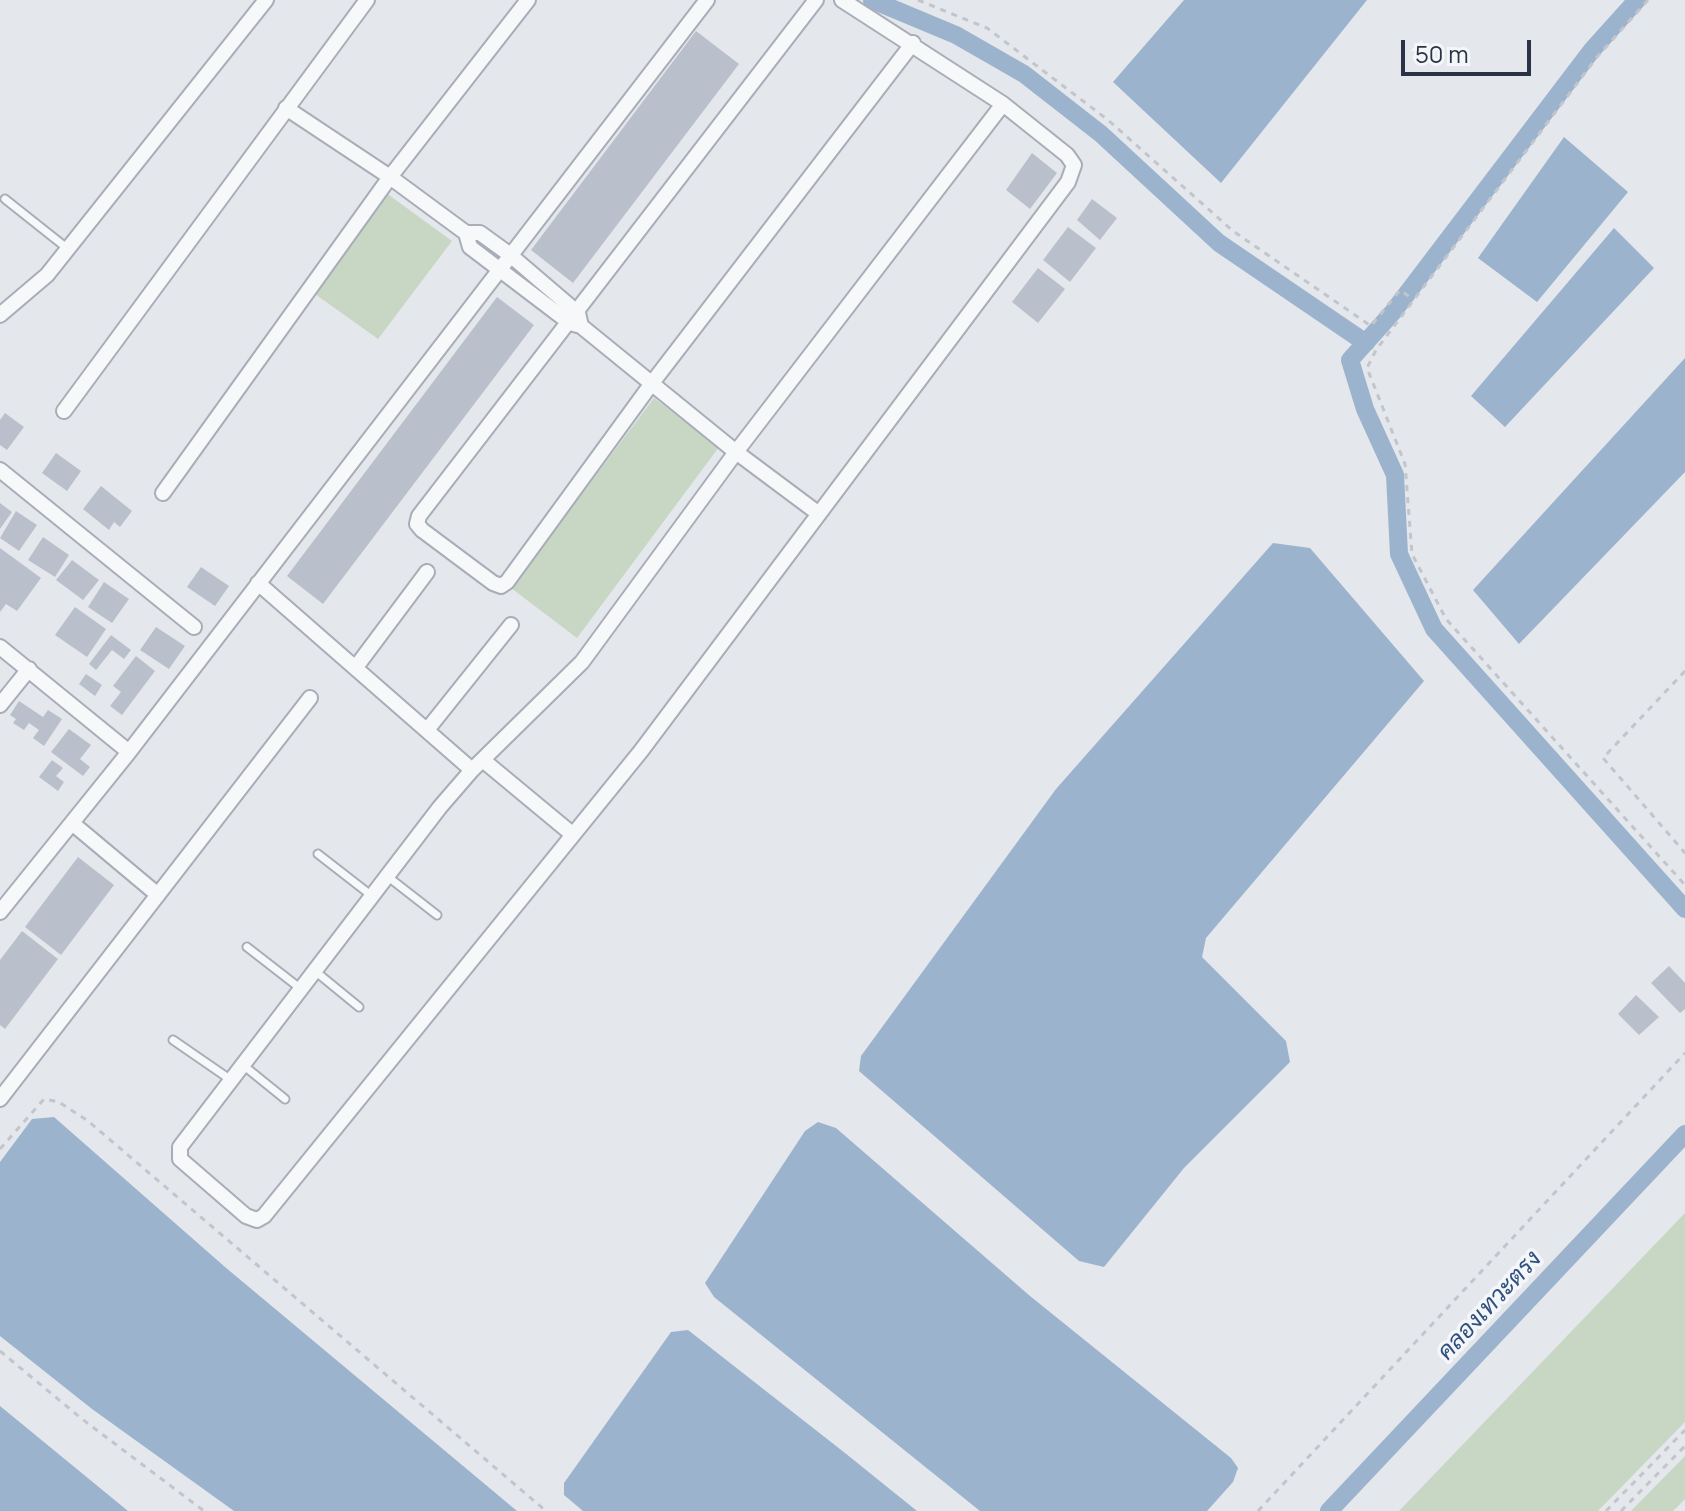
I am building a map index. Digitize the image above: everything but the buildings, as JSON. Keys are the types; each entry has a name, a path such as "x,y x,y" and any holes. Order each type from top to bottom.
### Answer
{"street":[{"path":"0,315 29,293 68,249 266,0"},
{"path":"64,411 367,0"},
{"path":"163,493 390,177 528,0"},
{"path":"816,0 576,321 419,516 417,524 422,530 493,583 501,586 507,582 652,383 913,43"},
{"path":"842,0 913,43 1003,104 1067,155 1074,165 1068,182 641,751 264,1216 257,1220 246,1216 180,1159 179,1153 387,876 478,766 582,662 736,452 1003,104"},
{"path":"0,912 129,752 703,5"},
{"path":"286,108 390,177 466,233 480,233 509,254 576,321"},
{"path":"466,233 470,247 576,321 736,452 819,514"},
{"path":"0,470 194,627"},
{"path":"356,667 427,572"},
{"path":"258,583 427,730 572,834"},
{"path":"427,730 511,625"},
{"path":"0,647 129,752"},
{"path":"0,705 29,669"},
{"path":"0,1099 310,698"},
{"path":"72,823 158,895"}],"lane":[{"path":"5,199 68,249"},
{"path":"318,854 372,896"},
{"path":"387,876 437,915"},
{"path":"247,947 301,989"},
{"path":"315,971 359,1007"},
{"path":"173,1040 231,1080"},
{"path":"243,1065 285,1099"}],"path":[{"path":"918,0 987,28 1108,120 1233,231 1371,326 1400,290 1414,300"},
{"path":"1648,0 1597,57 1376,350 1367,368 1405,464 1412,554 1446,619 1685,885"},
{"path":"1685,671 1603,758 1685,853"},
{"path":"1258,1511 1685,1053"},
{"path":"0,1149 44,1099 59,1102 78,1114 546,1511"},
{"path":"0,1351 82,1419 204,1511"},
{"path":"1606,1511 1685,1430"},
{"path":"1621,1511 1685,1446"}],"green space":[{"path":"382,190 452,241 378,339 308,289"},
{"path":"654,398 719,447 577,638 511,588"},
{"path":"1685,1213 1685,1422 1598,1511 1399,1511"},
{"path":"1685,1456 1685,1499 1673,1511 1631,1511"}],"water":[{"path":"1184,0 1367,0 1221,183 1113,82"},
{"path":"1564,137 1628,192 1537,302 1478,258"},
{"path":"1614,228 1654,268 1505,427 1471,396"},
{"path":"1685,358 1685,472 1519,644 1473,590"},
{"path":"1273,543 1310,548 1424,681 1206,938 1202,957 1286,1041 1290,1062 1184,1168 1104,1267 1079,1261 859,1071 861,1056 1056,789"},
{"path":"54,1117 225,1267 517,1511 234,1511 92,1409 0,1336 0,1162 32,1119"},
{"path":"818,1122 836,1128 1030,1296 1231,1458 1238,1468 1233,1482 1207,1511 980,1511 714,1297 705,1283 805,1131"},
{"path":"688,1330 917,1511 583,1511 564,1495 564,1483 671,1332"},
{"path":"0,1406 128,1511 0,1511"}],"waterway":[{"path":"872,0 956,35 1024,74 1101,134 1219,243 1366,343"},
{"path":"1637,0 1592,50 1393,312 1350,360 1365,409 1395,475 1399,554 1434,629 1685,909"},
{"name":"คลองเทวะตรง","path":"1329,1511 1685,1134"}]}
